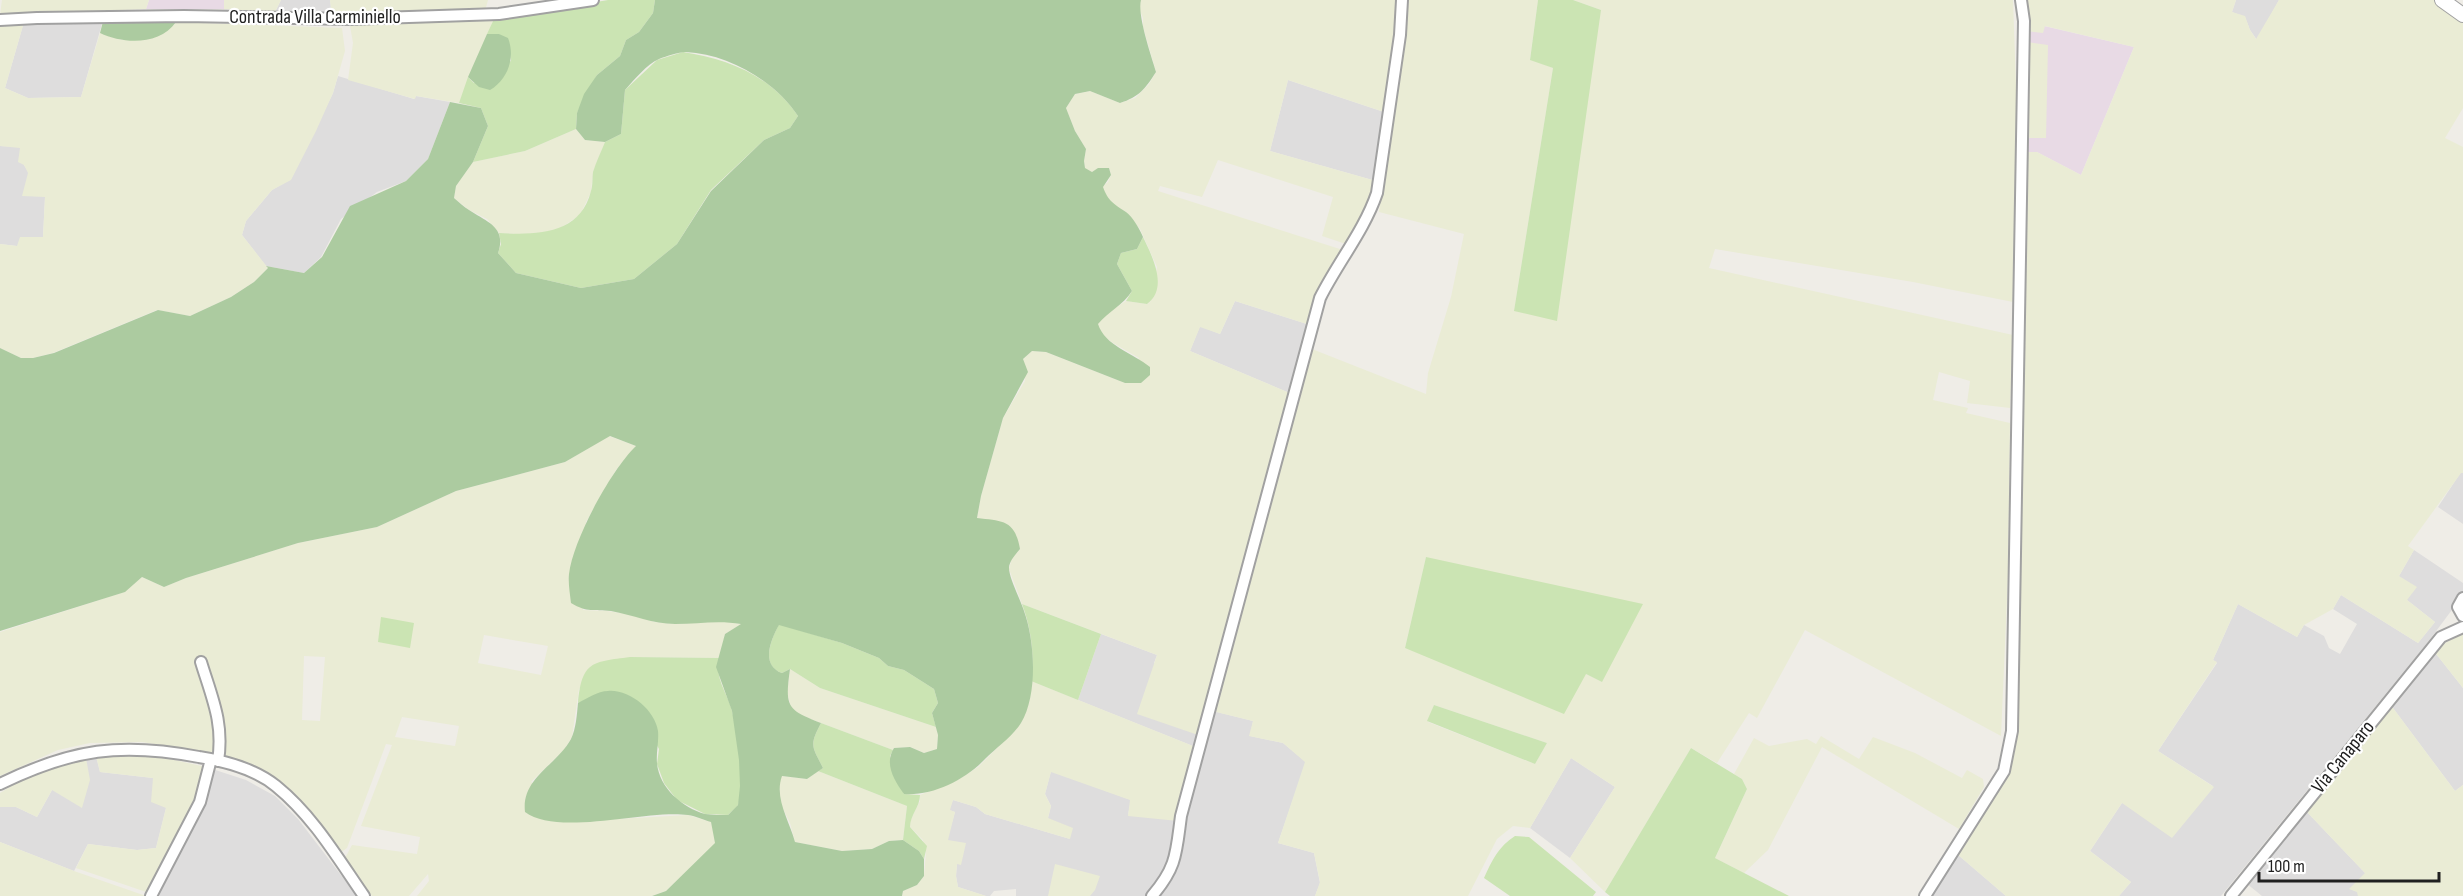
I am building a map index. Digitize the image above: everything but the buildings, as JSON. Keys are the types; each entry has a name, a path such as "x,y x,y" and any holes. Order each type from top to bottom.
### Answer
{"street":[{"name":"Contrada Villa Carminiello","path":"0,20 174,16 349,20 499,14 593,0"},
{"path":"1152,896 1167,879 1175,862 1186,797 1320,298 1333,271 1370,212 1377,194 1400,35 1402,0"},
{"path":"1925,896 2004,771 2012,731 2024,21 2021,0"},
{"path":"2442,0 2463,15"},
{"path":"2463,598 2458,607 2463,616"},
{"name":"Via Canaparo","path":"2231,896 2441,637 2463,627"},
{"path":"151,896 200,802 222,739 219,719 201,662"},
{"path":"0,784 33,768 66,757 104,749 163,750 215,760 246,770 273,784 296,804 314,824 364,896"}],"shaded area":[{"path":"149,0 224,0 224,9 146,9"},
{"path":"281,0 330,0 332,17 275,12"},
{"path":"2236,0 2279,0 2257,40 2245,17 2232,12"},
{"path":"106,10 81,97 28,98 5,88 24,22 23,13"},
{"path":"2044,26 2134,47 2081,175 2037,152 2027,152 2027,31"},
{"path":"338,76 414,99 416,96 450,102 428,159 406,181 377,192 341,219 321,257 304,273 266,266 242,235 246,221 272,190 291,179 333,93"},
{"path":"1288,80 1387,113 1376,181 1270,151"},
{"path":"0,146 20,147 24,165 45,197 43,237 17,246 0,244"},
{"path":"1235,301 1310,325 1292,394 1190,351 1200,326 1220,334"},
{"path":"2461,472 2463,473 2463,524 2438,507"},
{"path":"2414,550 2463,583 2463,595 2428,642 2221,896 2119,896 2131,882 2090,851 2122,803 2213,786 2158,751 2217,663 2213,660 2238,604 2297,637 2304,625 2324,636 2329,648 2340,654 2357,624 2333,609 2341,595 2418,643 2435,622 2407,600 2399,576"},
{"path":"1101,634 1157,655 1154,663 1209,710 1253,721 1250,736 1283,743 1306,762 1278,843 1314,853 1320,883 1315,896 1016,896 1016,889 994,891 990,896 986,896 958,887 957,863 960,864 947,840 955,812 949,810 953,800 976,807 985,814 1070,839 1048,818 1051,806 1045,794 1051,771 1131,800 1128,815 1198,748 1078,700"},
{"path":"2433,650 2463,688 2463,785 2455,791 2390,704"},
{"path":"96,756 100,772 153,778 166,808 156,848 137,850 88,844 74,871 0,842 0,807 16,807 37,817 52,790 86,758"},
{"path":"1571,758 1615,787 1570,858 1530,828"},
{"path":"206,767 246,780 275,796 298,819 357,896 148,896"},
{"path":"2306,811 2366,874 2350,889 2358,892 2358,896 2262,896 2246,883"},
{"path":"1957,854 2006,896 1930,896"}],"green space":[{"path":"2,0 149,0 146,9 0,15"},
{"path":"224,0 281,0 275,12 224,9"},
{"path":"330,0 488,0 485,11 332,17"},
{"path":"608,0 655,0 653,13 639,32 626,40 620,56 597,75 577,113 576,129 525,151 473,162 488,126 481,108 459,103 468,77 474,83 511,61 510,52 499,34 487,34 494,19"},
{"path":"655,0 1141,0 1143,25 1156,72 1152,78 1145,88 1127,101 1120,103 1090,91 1075,94 1066,108 1075,131 1086,149 1085,168 1092,172 1098,168 1109,168 1111,175 1103,187 1105,192 1112,202 1131,217 1143,237 1137,249 1121,253 1117,264 1132,291 1098,324 1113,344 1150,367 1150,375 1141,383 1125,383 1046,352 1032,351 1023,359 1028,372 1003,418 977,518 1001,521 1011,527 1018,539 1020,549 1011,560 1009,568 1028,623 1033,668 1030,698 1021,723 968,774 937,789 904,794 891,772 891,754 894,748 910,747 924,753 937,749 938,735 932,713 938,703 934,689 904,670 888,666 879,658 842,643 779,625 769,651 771,664 775,669 782,673 790,669 788,699 790,705 794,710 821,723 813,746 823,768 807,779 782,776 780,784 783,809 795,842 842,851 872,849 889,841 903,840 919,851 924,859 924,876 917,885 903,891 902,896 652,896 666,891 715,843 711,822 691,816 671,814 604,821 559,822 540,819 525,812 528,790 571,739 578,703 604,691 616,691 632,697 640,702 652,716 658,731 657,759 662,781 681,802 705,814 728,815 738,805 739,760 732,711 716,667 725,634 741,624 716,622 667,624 611,611 586,609 571,603 569,574 585,525 605,488 636,446 610,436 565,462 456,491 377,527 298,543 164,587 142,577 125,592 0,631 0,348 21,358 54,353 158,310 190,316 231,297 254,282 268,268 266,266 304,273 322,257 350,206 406,181 428,159 450,102 481,108 488,126 473,162 456,186 454,198 494,226 500,237 498,253 516,273 581,288 634,279 677,244 711,191 764,140 790,128 798,116 777,92 749,72 718,58 683,52 654,62 625,90 621,134 605,142 585,140 576,129 577,113 584,94 597,75 620,56 626,40 639,32 653,13"},
{"path":"1141,0 1401,0 1387,113 1288,80 1270,151 1376,181 1367,206 1346,244 1322,236 1333,197 1218,160 1202,197 1160,186 1158,191 1343,250 1310,325 1235,301 1220,334 1200,327 1190,351 1292,394 1201,736 1137,714 1157,655 1022,604 1009,569 1012,558 1020,549 977,518 1003,418 1025,381 1023,359 1032,351 1046,352 1125,383 1139,358 1101,334 1097,324 1109,312 1126,301 1147,304 1151,301 1157,267 1140,229 1126,212 1110,203 1102,187 1111,175 1109,168 1099,168 1092,172 1085,169 1086,149 1075,131 1066,108 1075,94 1090,91 1120,103 1135,98 1149,84 1156,72 1139,8"},
{"path":"1408,0 1538,0 1530,59 1553,68 1514,311 1601,10 1573,0 2013,0 2017,114 2013,302 1913,282 1715,249 1709,268 2013,335 2010,408 1967,403 1970,381 1939,372 1933,400 1968,408 1966,413 2010,423 2008,575 2001,736 1805,630 1757,718 1749,713 1717,763 1691,748 1605,892 1570,858 1615,787 1571,758 1530,828 1513,826 1497,839 1468,896 1315,896 1320,882 1314,853 1278,843 1305,762 1283,743 1249,736 1253,721 1216,712 1312,349 1426,394 1428,373 1451,297 1464,234 1379,212","holes":["1426,557 1602,682 1586,674 1405,648","1434,705 1547,743 1535,764 1428,722"]},
{"path":"1538,0 1573,0 1601,10 1557,321 1514,311 1553,68 1530,60"},
{"path":"2025,0 2236,0 2232,12 2245,16 2256,39 2279,0 2435,0 2463,20 2463,108 2445,138 2463,147 2463,473 2408,546 2414,550 2399,576 2417,587 2407,600 2435,622 2418,643 2341,595 2333,609 2304,625 2297,637 2238,604 2213,660 2217,662 2158,751 2214,787 2172,838 2122,803 2090,851 2131,882 2119,896 2006,896 1957,854 2009,760 2027,152 2037,152 2081,175 2134,47 2045,26 2043,33 2027,31"},
{"path":"106,10 117,10 143,19 176,22 169,30 151,39 130,41 100,33"},
{"path":"494,19 459,103 416,96 415,99 348,80 353,43 350,26 384,21"},
{"path":"24,22 5,88 28,98 81,97 100,33 122,40 151,39 172,27 176,22 342,28 345,51 333,93 316,131 291,180 272,190 246,221 242,235 268,268 254,282 231,297 190,316 157,310 53,353 33,358 21,358 0,348 0,244 17,246 20,237 43,237 45,197 22,196 28,173 24,165 18,162 20,148 0,146 0,24"},
{"path":"487,34 499,34 508,38 511,53 505,74 490,90 479,87 468,77"},
{"path":"2027,42 2048,45 2046,138 2027,138"},
{"path":"683,52 717,59 748,72 775,90 798,116 790,128 764,140 711,190 677,244 634,279 581,288 516,273 498,253 501,244 499,233 541,232 555,229 567,224 577,216 585,206 591,191 593,172 605,142 621,134 625,90 657,60"},
{"path":"576,129 585,140 605,142 593,172 591,192 580,215 559,229 532,235 499,233 487,219 469,210 454,198 456,186 473,162 525,151"},
{"path":"1143,237 1154,262 1158,281 1154,297 1147,304 1126,301 1132,291 1117,264 1121,253 1137,249"},
{"path":"609,436 636,446 616,470 586,522 583,610 635,615 654,622 676,624 721,621 742,624 725,634 720,658 630,657 579,689 572,737 564,750 531,782 599,820 688,815 711,822 716,843 666,891 652,896 417,896 429,881 428,874 409,896 372,896 344,860 352,845 417,854 420,837 361,826 392,745 386,744 347,848 340,853 288,791 222,757 212,705 215,745 212,753 142,742 90,743 58,750 0,776 0,632 124,592 142,577 164,587 298,543 377,527 456,491 565,462","holes":["484,635 548,646 541,675 478,663","304,656 325,657 320,721 302,720","402,717 459,726 455,746 395,737"]},
{"path":"1426,557 1643,604 1602,682 1586,674 1564,714 1405,648"},
{"path":"1022,604 1101,634 1078,700 1031,681 1033,661 1031,642"},
{"path":"381,617 414,623 410,648 378,642"},
{"path":"779,624 842,643 879,658 888,666 904,670 934,689 938,703 932,713 936,727 820,688 790,669 782,673 775,669 771,664 769,652"},
{"path":"2463,633 2463,688 2433,650"},
{"path":"630,657 720,658 718,671 734,720 741,786 738,805 728,815 705,814 677,800 664,783 657,764 659,749 630,696 608,691 578,703 582,679 591,666 606,660"},
{"path":"790,669 820,688 936,727 937,749 924,753 910,747 893,750 797,714 791,707 787,693"},
{"path":"1031,681 1198,748 1178,821 1128,816 1130,800 1051,772 1045,794 1051,806 1048,818 1073,828 1070,839 985,814 976,807 953,800 950,810 955,812 948,840 966,843 961,865 957,864 958,887 986,896 902,896 903,891 917,885 924,876 926,852 923,840 910,827 920,795 961,778 978,767 1007,738 1021,723 1028,703"},
{"path":"2390,704 2455,791 2463,785 2463,896 2358,896 2357,892 2349,889 2365,873 2306,811"},
{"path":"1434,705 1547,743 1535,764 1427,721"},
{"path":"821,723 893,750 890,756 904,794 920,795 910,827 927,846 924,859 919,851 903,840 907,806 818,771 823,768 814,750 813,742"},
{"path":"1821,736 1859,759 1873,737 1915,753 1962,778 1967,770 1983,779 1984,787 1959,829 1822,747 1768,850 1744,873 1715,858 1747,789 1742,779 1734,774 1754,738 1769,746 1807,739 1816,744"},
{"path":"1691,748 1742,779 1747,789 1715,858 1789,896 1610,896 1605,892"},
{"path":"147,754 206,767 188,819 149,893 76,868 88,844 137,850 156,848 166,808 151,802 153,778 100,772 96,756"},
{"path":"86,758 90,780 82,808 52,790 37,817 16,807 0,807 0,793 18,782 42,770"},
{"path":"818,771 907,806 903,840 889,841 872,849 842,851 795,842 790,823 781,805 779,785 781,776 807,779"},
{"path":"1515,836 1529,837 1596,892 1593,896 1510,896 1484,878 1496,854"},
{"path":"0,842 74,871 146,896 0,896"},
{"path":"1055,864 1100,876 1095,890 1090,896 1048,896"}]}
